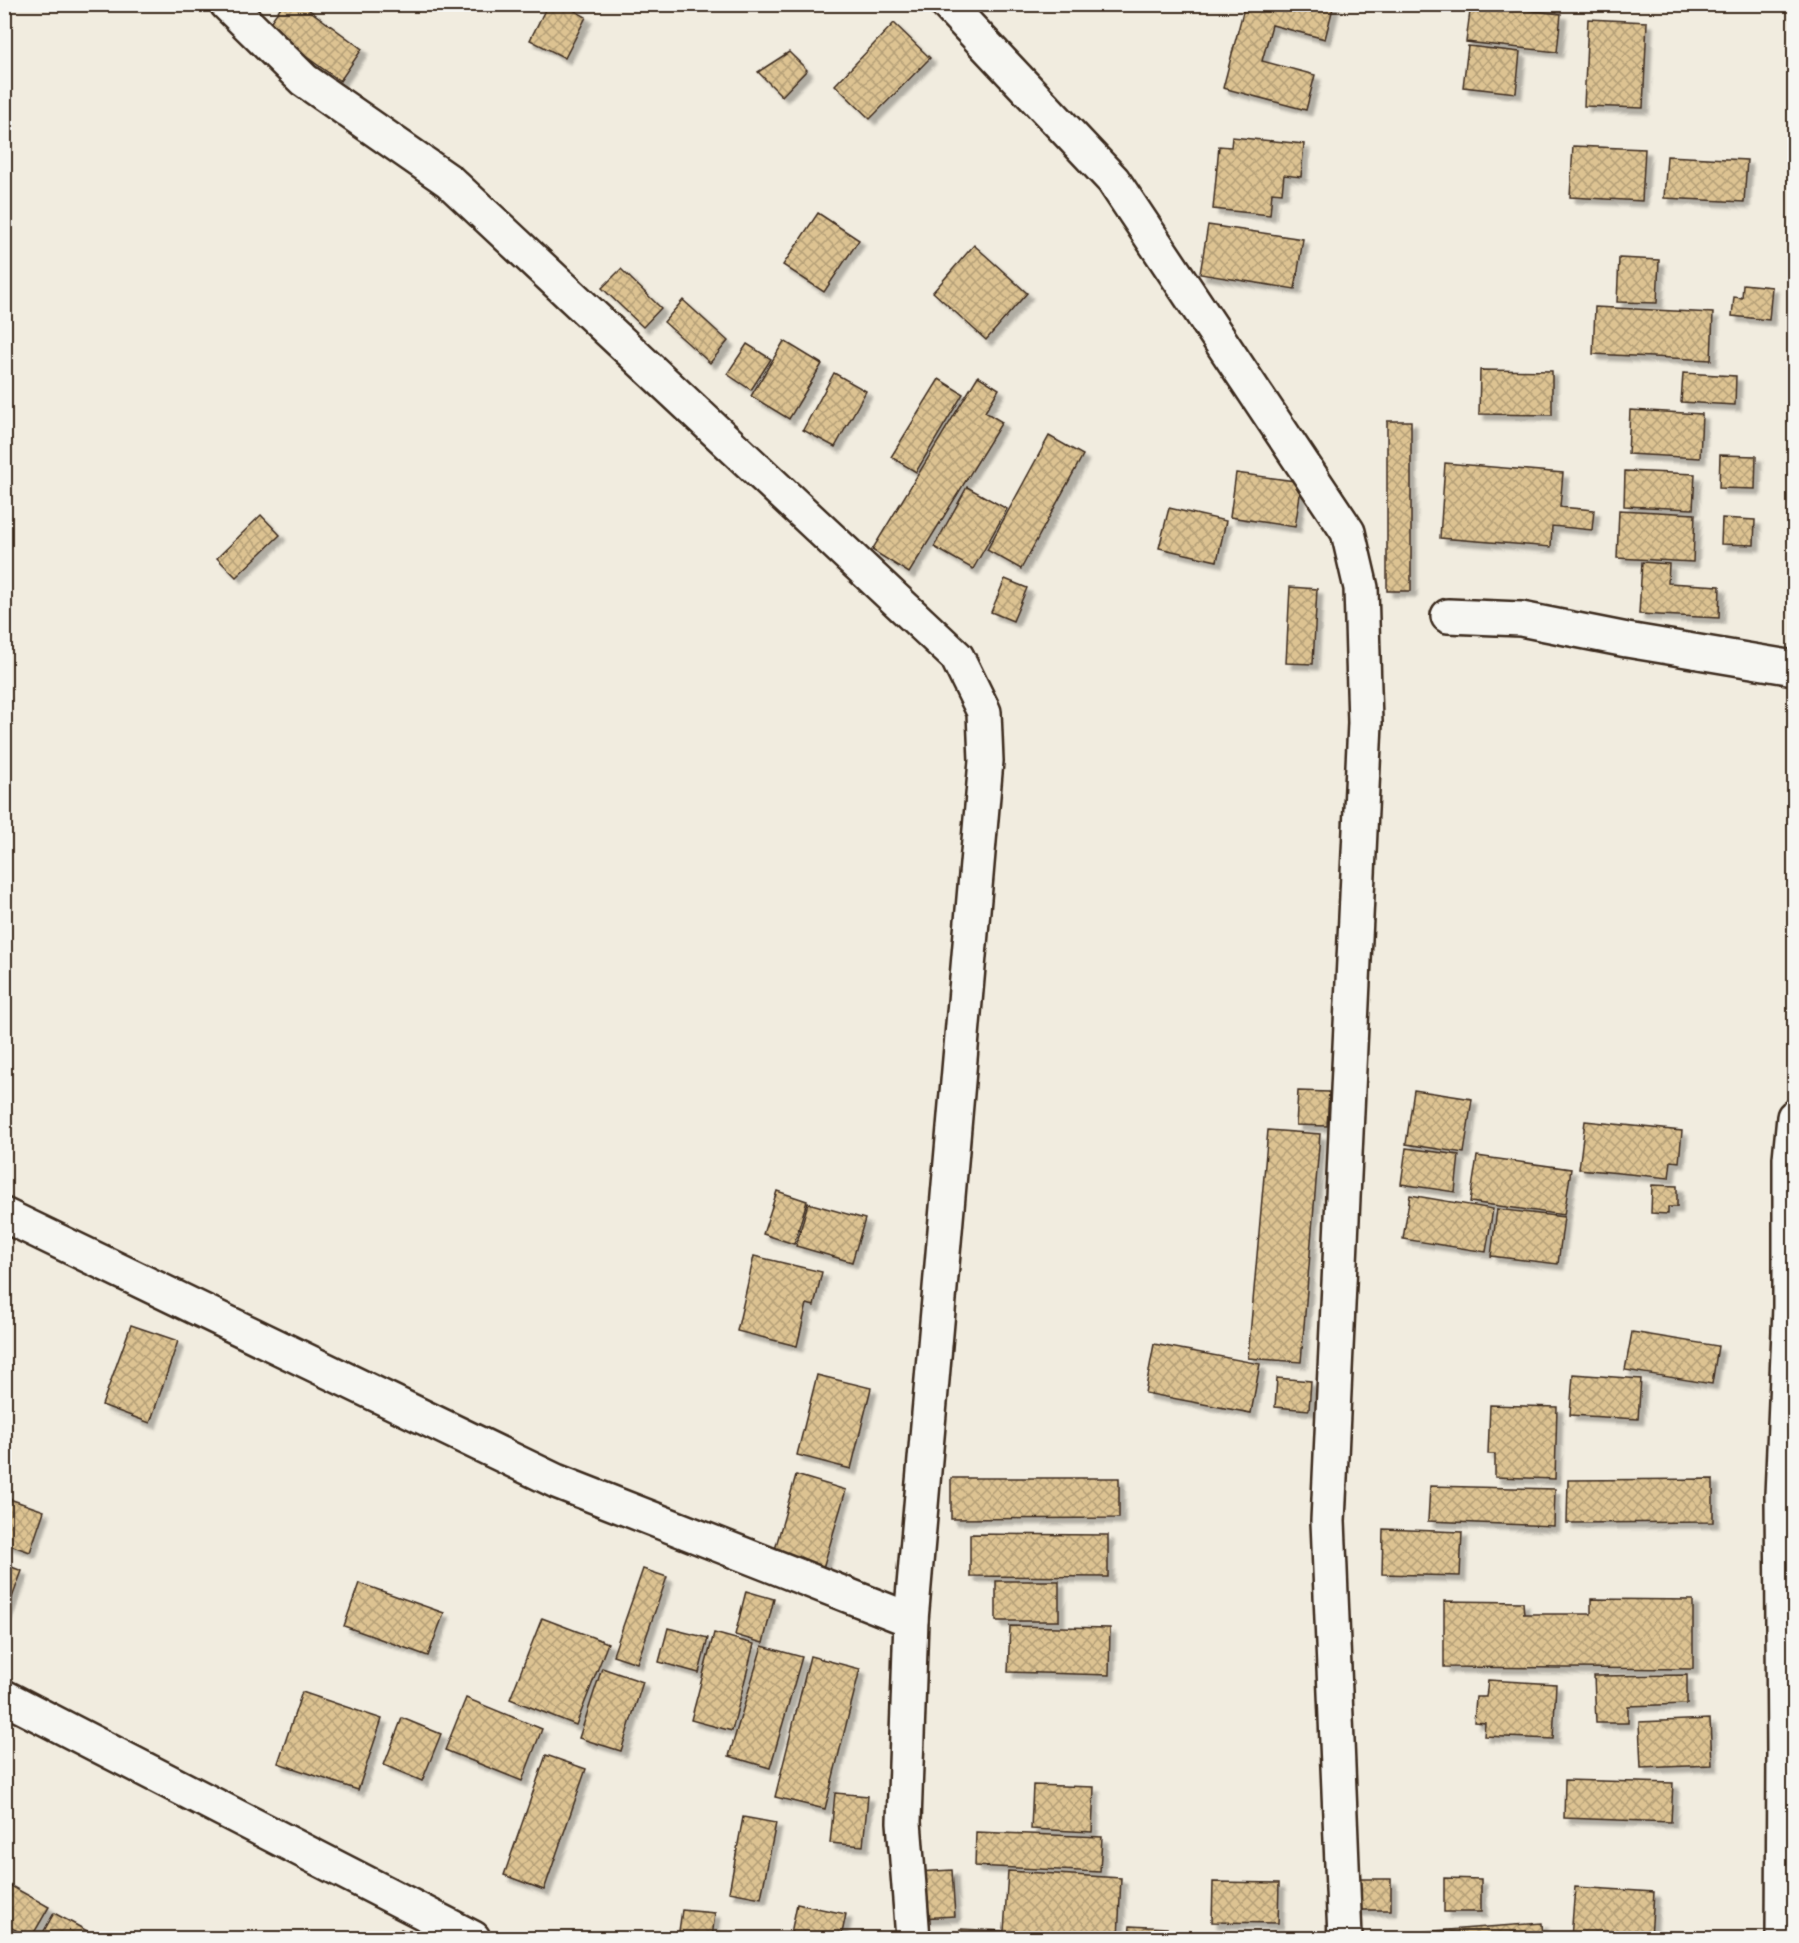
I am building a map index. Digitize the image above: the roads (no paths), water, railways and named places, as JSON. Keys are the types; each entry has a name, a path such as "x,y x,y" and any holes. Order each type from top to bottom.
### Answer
{"street":[{"path":"227,4 304,80 457,189 957,657 984,712 986,760 911,1620 904,1822 913,1938"},
{"path":"947,4 1113,180 1348,532 1361,588 1365,723 1328,1521 1345,1938"},
{"path":"1448,616 1521,619 1627,640 1794,668"},
{"path":"1783,1938 1782,1495 1792,1307 1790,1158 1794,1117"},
{"path":"4,1215 556,1480 911,1620"},
{"path":"4,1696 473,1938"}]}
